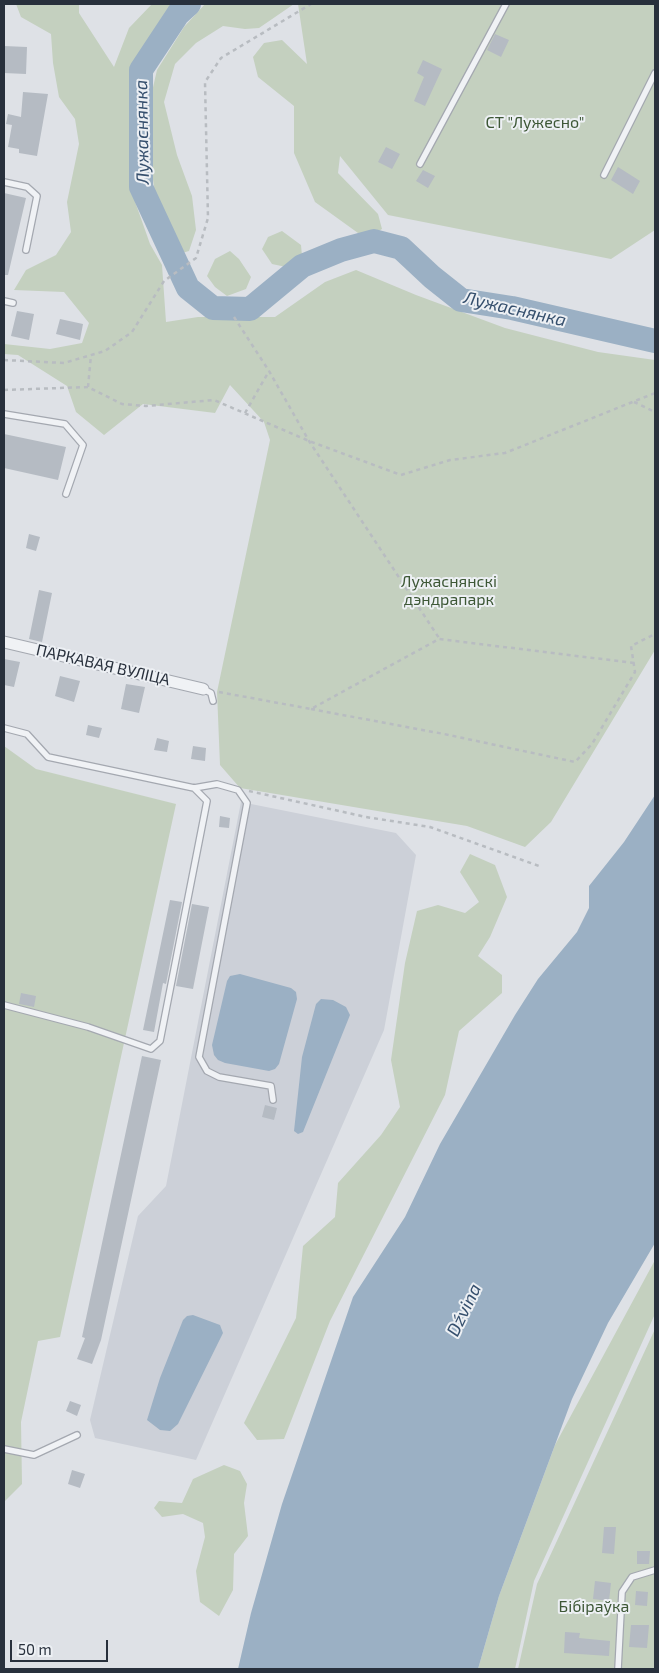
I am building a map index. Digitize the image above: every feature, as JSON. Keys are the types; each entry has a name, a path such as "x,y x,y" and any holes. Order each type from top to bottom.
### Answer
{"street":[{"name":"ПАРКАВАЯ ВУЛІЦА","path":"4,642 203,689"}],"lane":[{"path":"420,164 506,4"},
{"path":"604,175 655,73"},
{"path":"4,182 27,187 37,196 26,250"},
{"path":"4,301 12,303"},
{"path":"4,414 65,424 83,445 66,494"},
{"path":"203,689 211,693 213,701"},
{"path":"4,728 27,734 48,757 194,788 217,784 238,790 247,803 200,1057 206,1071 219,1077 271,1086 273,1100"},
{"path":"4,1005 88,1027 151,1049 160,1041 206,801 194,788"},
{"path":"4,1449 34,1455 77,1435"},
{"path":"618,1669 622,1592 632,1577 655,1570"}],"path":[{"path":"4,360 64,363 105,352 132,332 164,281 196,258 208,218 206,82 221,58 311,4"},
{"path":"234,317 269,371 309,441 439,639"},
{"path":"88,387 91,356"},
{"path":"244,413 269,371"},
{"path":"4,390 88,387 122,404 146,406 214,400 309,441 401,475 450,460 505,453 655,393"},
{"path":"633,402 655,412"},
{"path":"203,689 444,734 575,762 592,744 635,672 631,646 655,634"},
{"path":"311,709 439,639 634,662"},
{"path":"238,790 366,817 430,827 540,866"}],"shaded area":[{"path":"241,802 396,833 416,855 384,1030 196,1460 95,1438 90,1420 138,1216 166,1186"}],"green space":[{"name":"Лужаснянскі дэндрапарк","path":"16,4 79,4 79,13 114,67 129,28 152,4 181,4 154,37 135,75 130,138 132,193 150,244 162,265 166,322 198,317 275,317 325,282 356,270 416,295 505,328 598,352 655,360 655,650 551,822 525,847 467,826 240,788 220,765 217,692 270,440 264,422 230,385 215,413 143,404 104,435 76,412 67,386 18,355 4,354 4,344 50,349 82,343 89,323 64,292 14,290 26,270 56,255 71,232 67,202 79,144 75,119 59,97 53,63 51,34 21,17"},
{"path":"205,4 294,4 259,28 245,29 223,26 196,43 175,64 164,102 177,155 192,196 196,230 189,251 182,253 156,204 149,146 148,109 157,70 184,27"},
{"name":"СТ \"Лужесно\"","path":"298,4 655,4 655,230 611,259 388,215 340,156 338,173 378,214 382,229 373,234 358,233 315,202 294,153 294,106 258,77 253,57 264,43 282,40 307,64"},
{"path":"282,231 301,245 302,256 286,267 272,264 262,249 268,237"},
{"path":"230,251 239,259 251,277 246,289 227,296 215,287 207,276 215,259"},
{"path":"4,746 36,769 176,804 60,1337 38,1341 21,1422 22,1484 4,1502"},
{"path":"470,854 495,865 507,897 490,937 478,956 502,975 502,993 459,1031 445,1095 330,1321 284,1439 257,1440 244,1423 296,1318 303,1246 335,1217 338,1183 381,1135 400,1107 391,1060 405,963 417,911 438,905 465,913 479,902 460,872"},
{"path":"655,1260 655,1314 534,1581 515,1669 478,1669 499,1596 555,1445"},
{"name":"Бібіраўка","path":"655,1329 655,1669 518,1669 537,1584"},
{"path":"224,1465 240,1471 247,1484 244,1503 248,1536 234,1554 233,1590 219,1616 200,1602 196,1571 205,1537 203,1523 183,1514 162,1517 154,1508 159,1501 182,1503 193,1479"}],"water":[{"name":"Dźvina","path":"655,795 655,1243 608,1323 572,1399 499,1596 478,1669 238,1669 251,1613 282,1504 353,1297 405,1217 440,1144 515,1015 538,979 577,932 589,908 589,886 624,842"},
{"path":"240,974 291,988 296,992 297,999 279,1064 275,1069 269,1071 225,1063 218,1060 214,1055 212,1045 227,981 230,976"},
{"path":"321,999 333,1000 346,1007 350,1015 303,1132 298,1134 294,1131 302,1057 316,1004"},
{"path":"193,1315 220,1325 223,1333 178,1424 170,1431 160,1430 147,1420 160,1378 183,1320 187,1316"}],"building":[{"path":"495,34 509,40 501,57 487,50"},
{"path":"4,46 27,47 26,74 4,73"},
{"path":"423,60 442,69 425,106 414,101 424,77 417,73"},
{"path":"23,92 48,94 37,156 19,153 19,149 8,147 12,125 6,124 8,114 21,117"},
{"path":"386,147 400,154 392,169 378,162"},
{"path":"618,167 640,181 633,194 611,180"},
{"path":"423,170 435,176 428,188 416,181"},
{"path":"4,193 26,198 8,275 4,275"},
{"path":"17,311 34,314 29,340 11,336"},
{"path":"60,319 83,324 80,340 56,334"},
{"path":"4,434 66,447 58,480 4,468"},
{"path":"29,534 40,537 36,551 26,548"},
{"path":"39,590 52,593 42,642 29,639"},
{"path":"4,659 20,662 14,687 4,685"},
{"path":"60,676 80,681 74,702 55,696"},
{"path":"126,684 145,687 139,713 121,709"},
{"path":"88,725 102,728 99,738 86,735"},
{"path":"157,738 169,741 167,752 154,750"},
{"path":"193,746 206,748 205,761 191,759"},
{"path":"220,816 230,818 229,828 219,827"},
{"path":"170,900 182,902 166,984 163,983 154,1032 143,1030"},
{"path":"192,904 209,907 193,989 176,986"},
{"path":"21,993 36,996 34,1007 19,1004"},
{"path":"142,1056 161,1060 101,1340 92,1364 77,1359 85,1338 82,1337"},
{"path":"265,1105 277,1108 274,1120 262,1117"},
{"path":"70,1401 81,1405 77,1416 66,1411"},
{"path":"72,1470 85,1474 80,1488 68,1484"},
{"path":"604,1527 616,1527 614,1554 602,1553"},
{"path":"637,1551 650,1551 649,1564 637,1564"},
{"path":"595,1581 611,1583 609,1601 593,1599"},
{"path":"636,1591 648,1592 647,1606 635,1605"},
{"path":"631,1625 649,1625 647,1648 629,1647"},
{"path":"565,1632 580,1633 579,1638 610,1641 609,1656 564,1653"}],"waterway":[{"name":"Лужаснянка","path":"189,4 178,14 141,70 141,187 188,288 213,308 250,309 302,266 341,250 374,241 401,248 432,277 461,300 512,308 655,341"}]}
